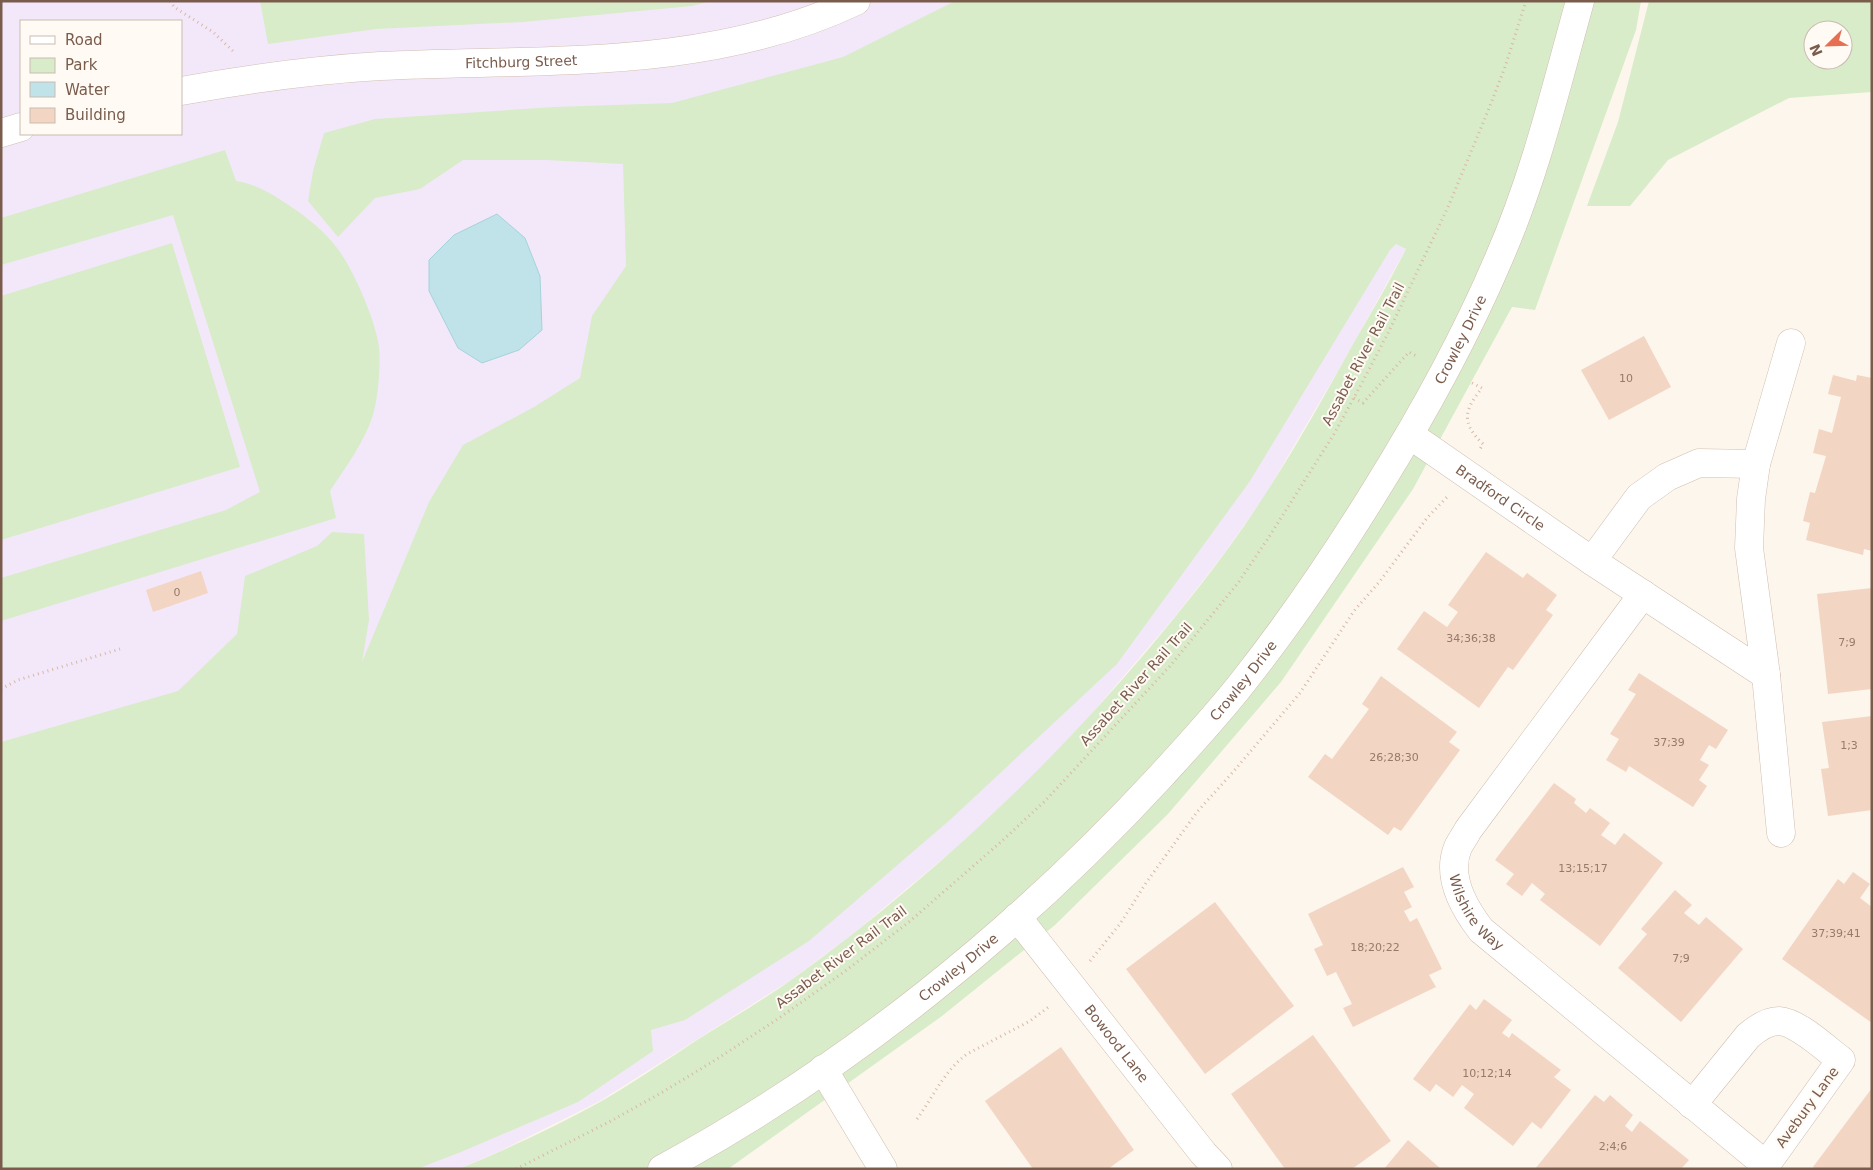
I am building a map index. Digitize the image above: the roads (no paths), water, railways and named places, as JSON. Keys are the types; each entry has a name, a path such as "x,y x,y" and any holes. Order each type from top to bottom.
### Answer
{"street":[{"name":"Fitchburg Street","path":"182,91 329,70 381,66 558,62 717,46 808,21 856,1"},
{"name":"Crowley Drive","path":"662,1169 743,1122 823,1069 910,1007 1017,917 1093,847 1133,806 1245,680 1341,546 1410,435 1443,377 1501,254 1525,189 1580,1"},
{"path":"1,133 20,127"},
{"path":"1781,833 1766,675 1749,548 1751,499 1756,464 1791,343"},
{"name":"Bradford Circle","path":"1410,435 1592,561 1766,675"},
{"path":"1592,561 1639,497 1667,477 1698,463 1756,464"},
{"name":"Wilshire Way","path":"1643,594 1468,830 1457,849 1454,868 1458,890 1467,911 1481,930 1765,1167"},
{"name":"Bowood Lane","path":"1017,917 1203,1153 1218,1169"},
{"name":"Avebury Lane","path":"1692,1105 1748,1036 1757,1028 1767,1024 1778,1021 1792,1024 1841,1060 1765,1167"},
{"path":"823,1069 884,1169"}],"water":[{"path":"497,214 525,238 540,276 542,330 519,350 482,363 458,348 429,291 429,260 454,235"}]}
